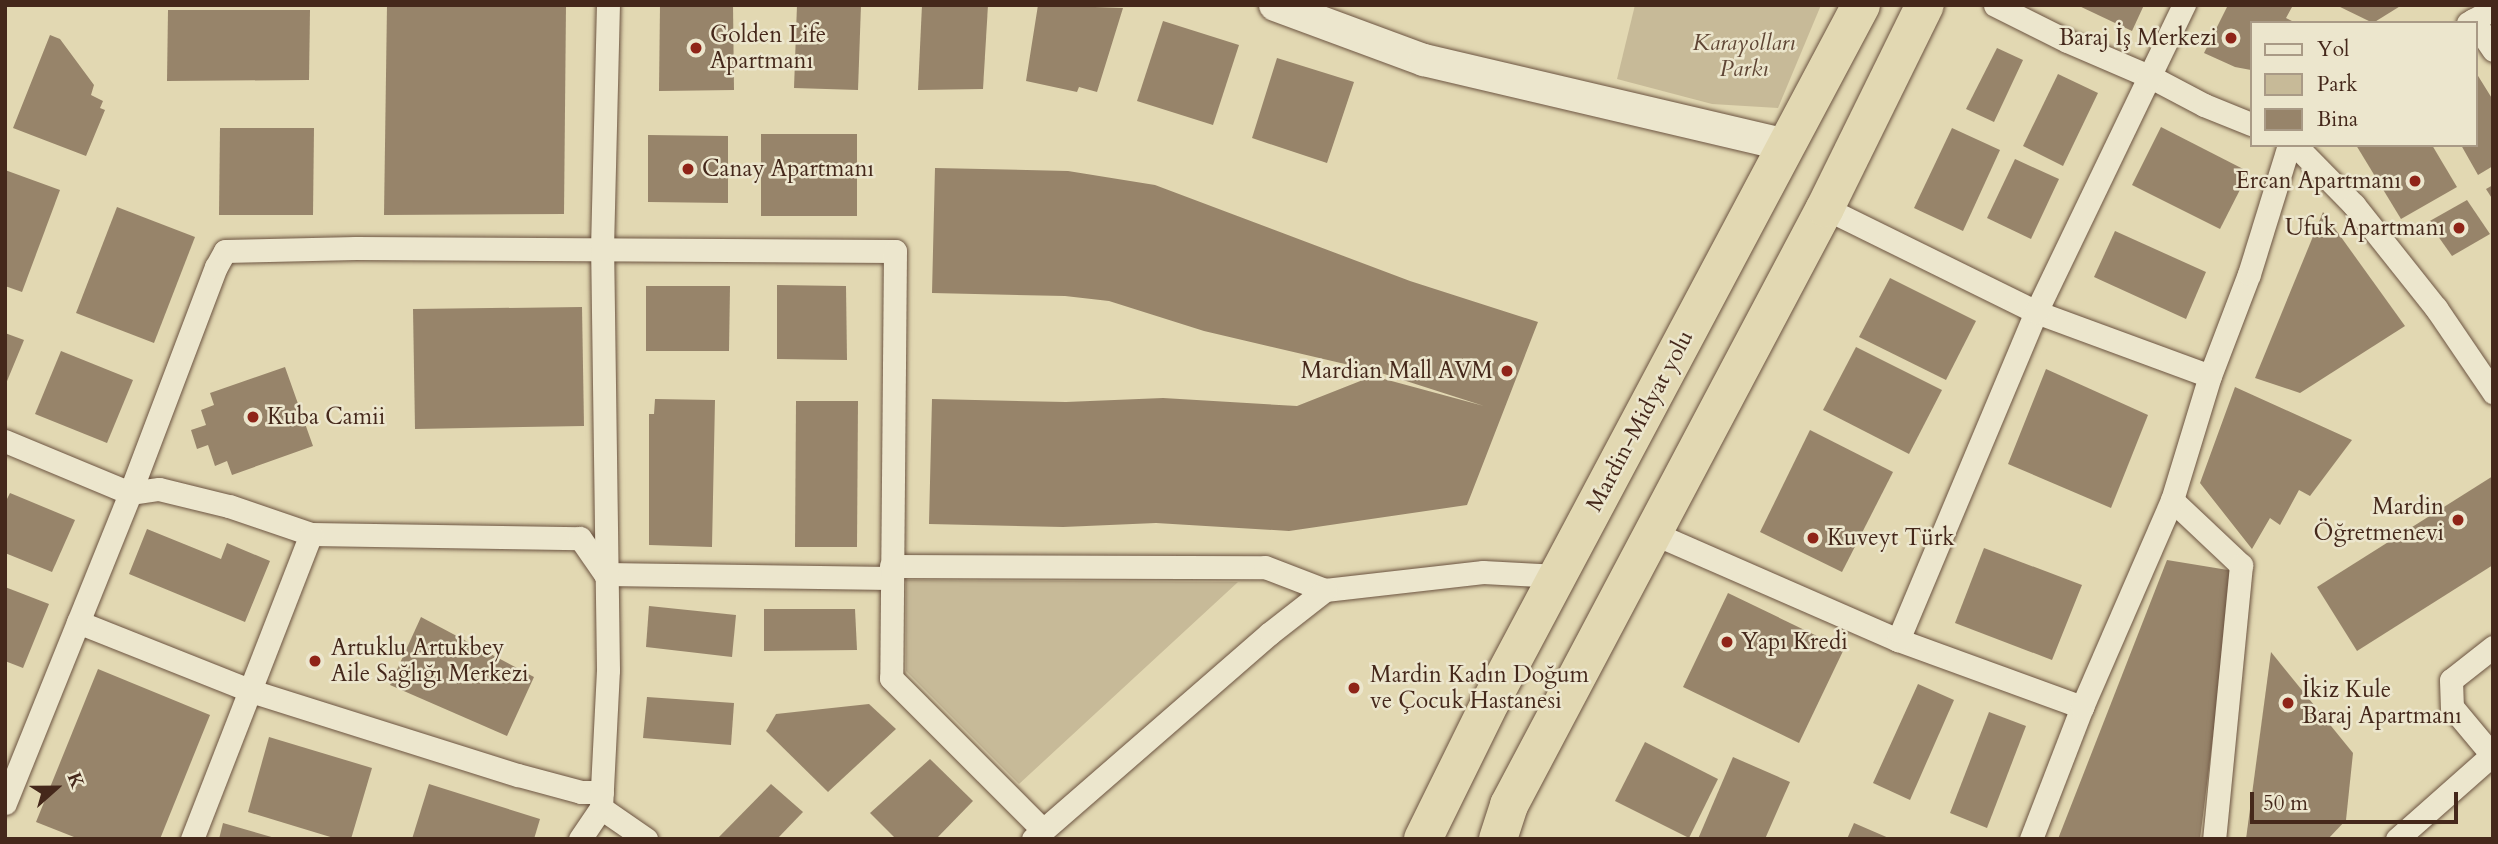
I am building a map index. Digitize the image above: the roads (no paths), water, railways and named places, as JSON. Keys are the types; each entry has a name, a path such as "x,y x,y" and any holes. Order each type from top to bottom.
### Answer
{"highway":[{"name":"Mardin-Midyat yolu","path":"1423,839 1558,576 1861,5"},
{"path":"1498,839 1509,805 1825,208 1925,5"}],"street":[{"path":"580,839 601,800 608,670 602,249 608,5"},
{"path":"1275,5 1424,60 1787,145"},
{"path":"1995,5 2067,41 2151,77 2204,105 2250,124"},
{"path":"1898,640 2036,312 2184,5"},
{"path":"2478,17 2493,50"},
{"path":"2031,839 2082,707 2172,500 2210,376 2249,274 2288,147"},
{"path":"2297,147 2354,205 2436,308 2493,392"},
{"path":"1825,208 2036,312 2210,376"},
{"path":"5,803 131,493 216,267 225,251 356,248 895,251 891,678 1038,834 1269,633 1325,590"},
{"path":"5,441 131,493 159,489 229,506 311,534 580,538 605,574"},
{"path":"2172,500 2241,565 2214,839"},
{"path":"1653,533 1898,640 2082,707"},
{"path":"192,839 311,534"},
{"path":"605,574 1265,567 1325,590 1483,572 1558,576"},
{"path":"78,622 251,691 518,775 581,792 601,800 646,839"},
{"path":"2397,839 2492,756 2452,707 2452,680 2493,647"},
{"path":"601,800 629,839"}],"place":[{"name":"Baraj İş Merkezi","path":"2231,38"},
{"name":"Golden Life Apartmanı","path":"696,48"},
{"name":"Canay Apartmanı","path":"688,169"},
{"name":"Ercan Apartmanı","path":"2415,181"},
{"name":"Ufuk Apartmanı","path":"2459,228"},
{"name":"Mardian Mall AVM","path":"1507,371"},
{"name":"Kuba Camii","path":"253,417"},
{"name":"Mardin Öğretmenevi","path":"2458,520"},
{"name":"Kuveyt Türk","path":"1813,538"},
{"name":"Yapı Kredi","path":"1727,642"},
{"name":"Artuklu Artukbey Aile Sağlığı Merkezi","path":"315,661"},
{"name":"Mardin Kadın Doğum ve Çocuk Hastanesi","path":"1354,688"},
{"name":"İkiz Kule Baraj Apartmanı","path":"2288,703"}],"park label":[{"name":"Karayolları Parkı","path":"1744,56"}]}
